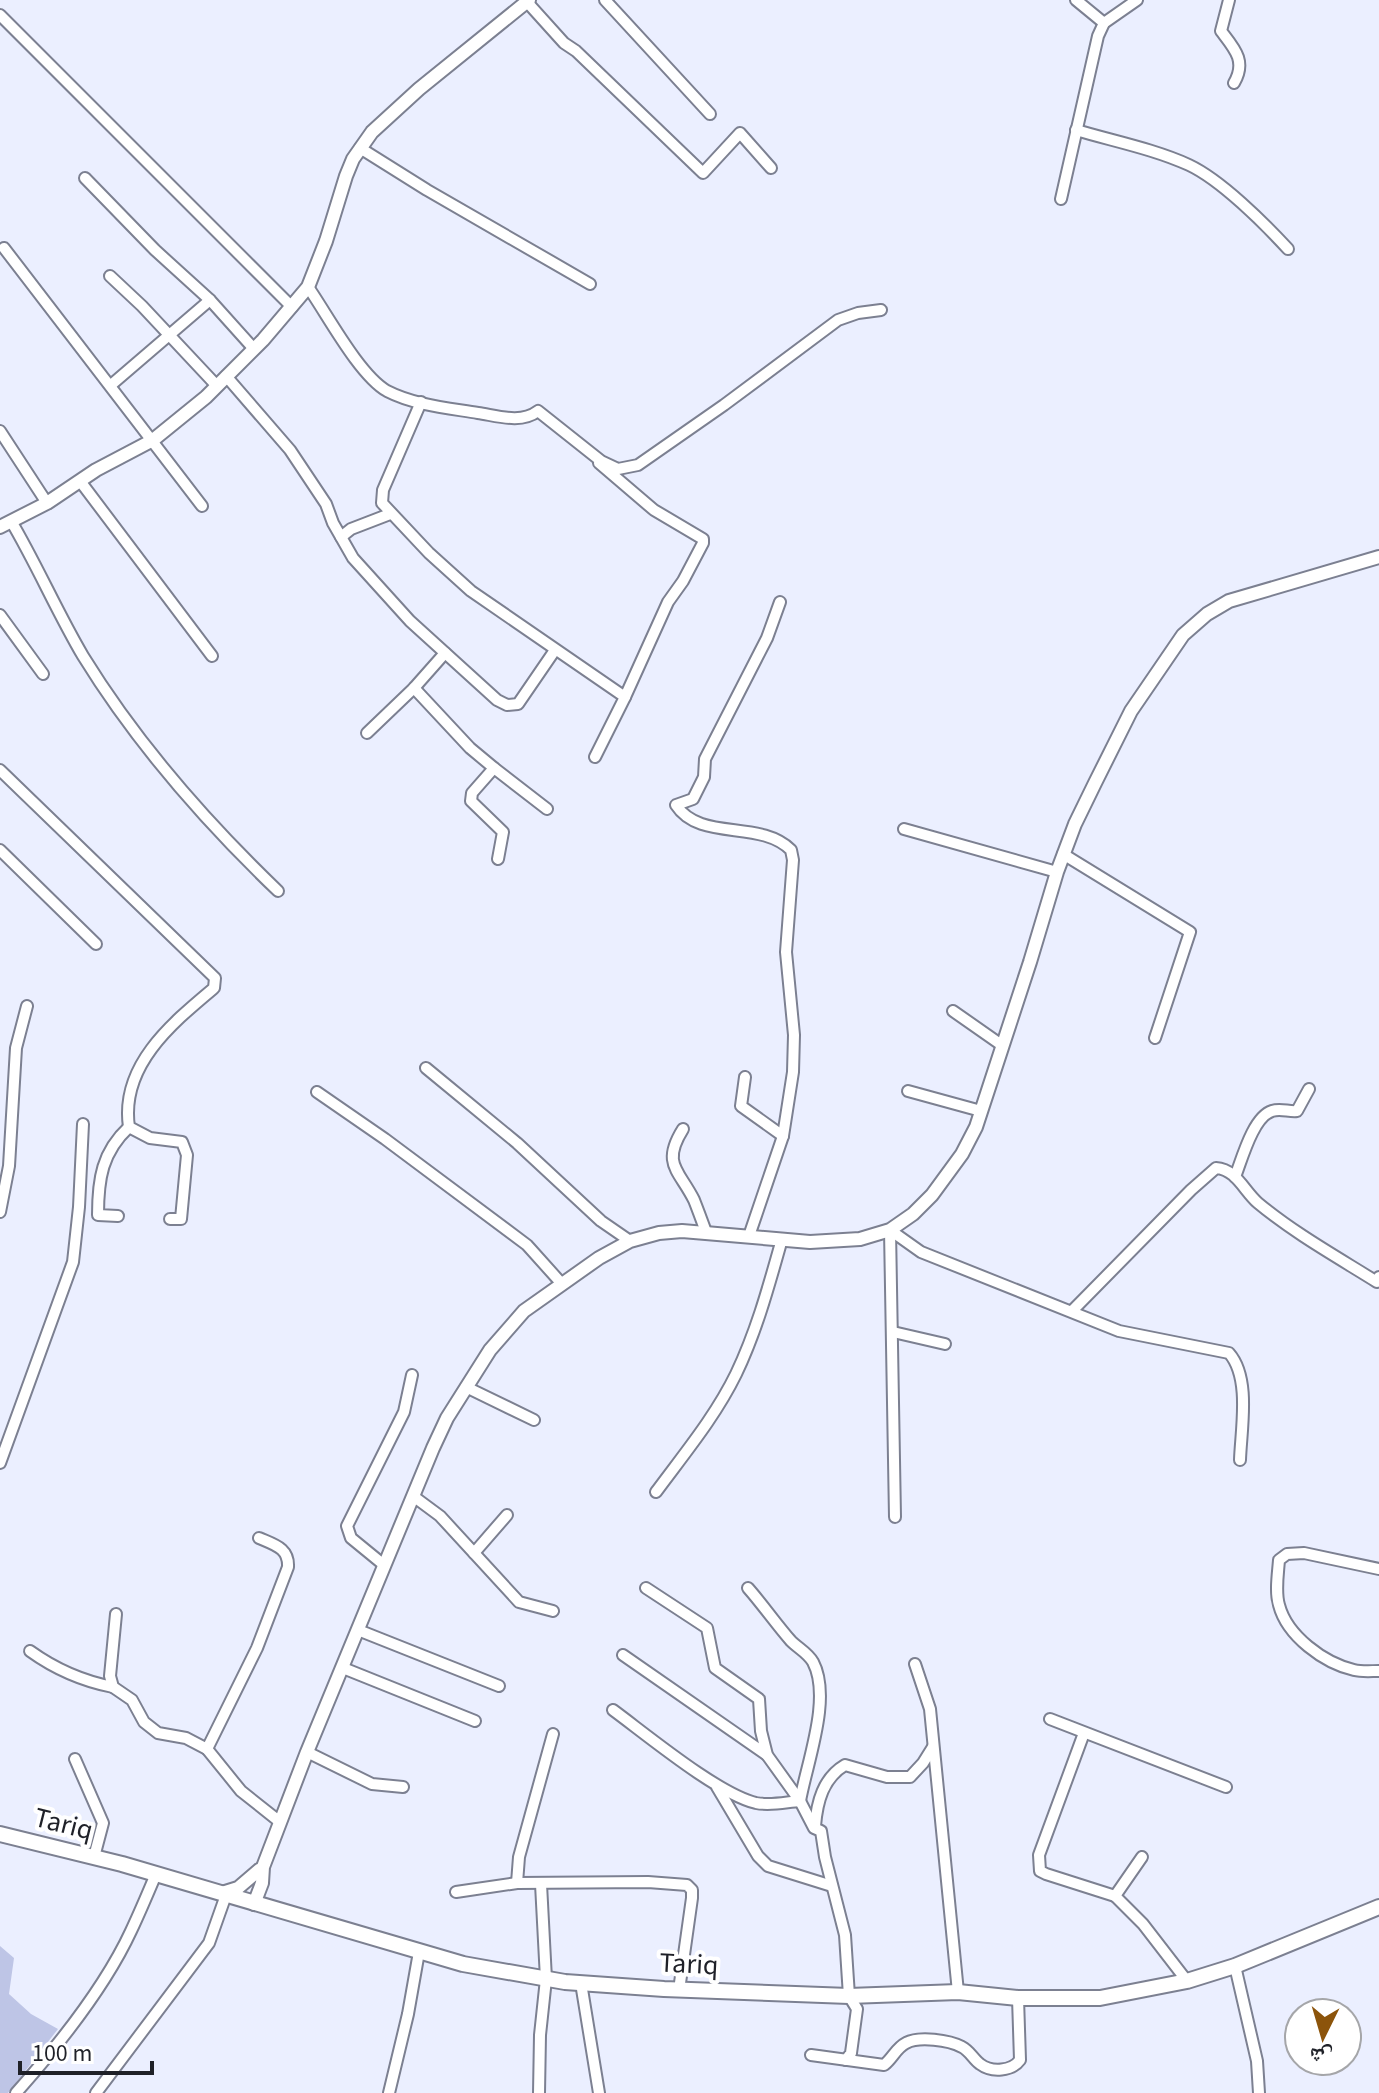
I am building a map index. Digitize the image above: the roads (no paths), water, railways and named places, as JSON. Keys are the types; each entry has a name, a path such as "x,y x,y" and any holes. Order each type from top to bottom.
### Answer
{"main road":[{"name":"Tariq","path":"0,1834 156,1874 475,1966 546,1979 679,1990 849,1996 958,1992 1018,1998 1100,1998 1187,1981 1235,1966 1379,1907"}],"street":[{"path":"605,0 710,114"},
{"path":"1076,0 1104,23"},
{"path":"1061,199 1086,82 1104,23 1137,0"},
{"path":"1229,0 1221,31 1238,54 1241,65 1234,83"},
{"path":"278,891 182,790 117,705 6,524 153,440 187,414 254,349 308,287 346,176 372,132 419,89 528,1 564,43 703,173 740,133 771,168"},
{"path":"0,15 292,307"},
{"path":"1076,130 1201,171 1288,249"},
{"path":"360,148 590,284"},
{"path":"85,178 155,250 210,300 254,349"},
{"path":"4,248 202,506"},
{"path":"110,276 285,443 326,504 353,558 387,596 497,700 511,706 518,704 555,650"},
{"path":"308,287 371,378 389,392 421,402 501,417 530,417 562,432 654,510 703,539 683,581 662,612 595,757"},
{"path":"111,385 210,300"},
{"path":"530,417 538,411 601,461 618,469 638,465 838,320 881,310"},
{"path":"421,402 383,490 382,503 471,591 625,697"},
{"path":"0,431 47,503"},
{"path":"80,481 212,656"},
{"path":"341,537 351,529 390,514"},
{"path":"235,1898 260,1892 262,1870 307,1752 439,1434 490,1350 524,1311 599,1258 630,1241 659,1233 706,1232 810,1242 848,1240 890,1230 913,1214 951,1171 976,1127 1063,854 1131,711 1183,635 1207,614 1240,597 1379,557"},
{"path":"749,1236 783,1136 793,1072 794,1035 786,952 792,879 791,850 774,839 701,824 676,805 693,799 704,777 705,759 767,638 780,602"},
{"path":"0,615 43,674"},
{"path":"367,733 445,653"},
{"path":"414,688 470,748 547,809"},
{"path":"494,768 472,793 471,801 503,832 498,859"},
{"path":"0,770 215,978 214,988 169,1027 149,1052 133,1081 126,1106 129,1127"},
{"path":"904,829 1057,872"},
{"path":"0,850 96,944"},
{"path":"1063,854 1190,932 1155,1038"},
{"path":"0,1212 9,1166 16,1048 27,1006"},
{"path":"953,1011 1003,1046"},
{"path":"426,1068 517,1143 601,1221 630,1241"},
{"path":"745,1077 741,1106 783,1136"},
{"path":"1235,1177 1249,1140 1262,1117 1277,1109 1297,1111 1309,1089"},
{"path":"908,1091 981,1111"},
{"path":"317,1092 527,1245 562,1284"},
{"path":"0,1463 73,1262 83,1124"},
{"path":"118,1216 98,1215 98,1193 102,1165 116,1139 129,1127"},
{"path":"129,1127 150,1138 182,1142 187,1155 181,1219 170,1219"},
{"path":"683,1129 673,1145 674,1168 693,1199 706,1232"},
{"path":"1072,1311 1216,1168 1225,1168 1254,1200 1278,1219 1378,1281"},
{"path":"890,1230 921,1252 1119,1331 1229,1353 1235,1361 1242,1394 1240,1460"},
{"path":"890,1230 895,1517"},
{"path":"656,1492 696,1441 735,1376 764,1306 782,1239"},
{"path":"893,1332 945,1344"},
{"path":"384,1565 351,1538 347,1526 404,1412 412,1375"},
{"path":"466,1387 534,1420"},
{"path":"413,1496 440,1516 519,1602 553,1611"},
{"path":"474,1553 507,1515"},
{"path":"207,1749 257,1648 288,1567 288,1556 281,1547 259,1538"},
{"path":"1379,1569 1304,1553 1287,1554 1279,1560 1277,1577 1278,1605 1301,1640 1346,1668 1357,1672 1379,1671"},
{"path":"646,1588 707,1628 715,1668 759,1699 761,1731 767,1755"},
{"path":"748,1588 792,1642 811,1658 818,1680 818,1719 800,1801"},
{"path":"113,1687 110,1676 116,1614"},
{"path":"358,1630 499,1686"},
{"path":"30,1651 64,1672 113,1687 132,1700 144,1722 158,1733 186,1738 207,1749 241,1791 280,1822"},
{"path":"623,1655 767,1755 800,1801 814,1828 821,1831 845,1935 849,1996 857,2009 851,2053 846,2060"},
{"path":"915,1664 930,1709 958,1992"},
{"path":"343,1668 475,1721"},
{"path":"613,1710 715,1784 755,1802 800,1801"},
{"path":"1050,1719 1226,1787"},
{"path":"1084,1733 1039,1855 1040,1871 1115,1896 1143,1924 1187,1981"},
{"path":"517,1883 519,1857 553,1734"},
{"path":"814,1828 823,1789 837,1770 845,1765 887,1777 910,1777 933,1747"},
{"path":"307,1752 372,1784 403,1787"},
{"path":"75,1759 103,1823 94,1857"},
{"path":"715,1784 758,1856 768,1866 832,1886"},
{"path":"1115,1896 1142,1857"},
{"path":"96,2093 209,1943 238,1888 262,1870"},
{"path":"262,1870 270,1902 275,1909"},
{"path":"16,2093 67,2031 97,1987 130,1933 156,1874"},
{"path":"456,1892 517,1883 648,1882 687,1885 692,1890 692,1898 679,1990"},
{"path":"539,2093 540,2035 546,1979 541,1884"},
{"path":"389,2093 419,1952"},
{"path":"1235,1966 1257,2061 1261,2093"},
{"path":"581,1983 599,2093"},
{"path":"811,2055 884,2065 893,2058 898,2047 910,2041 947,2042 964,2047 983,2067 1007,2069 1020,2060 1018,1998"}]}
